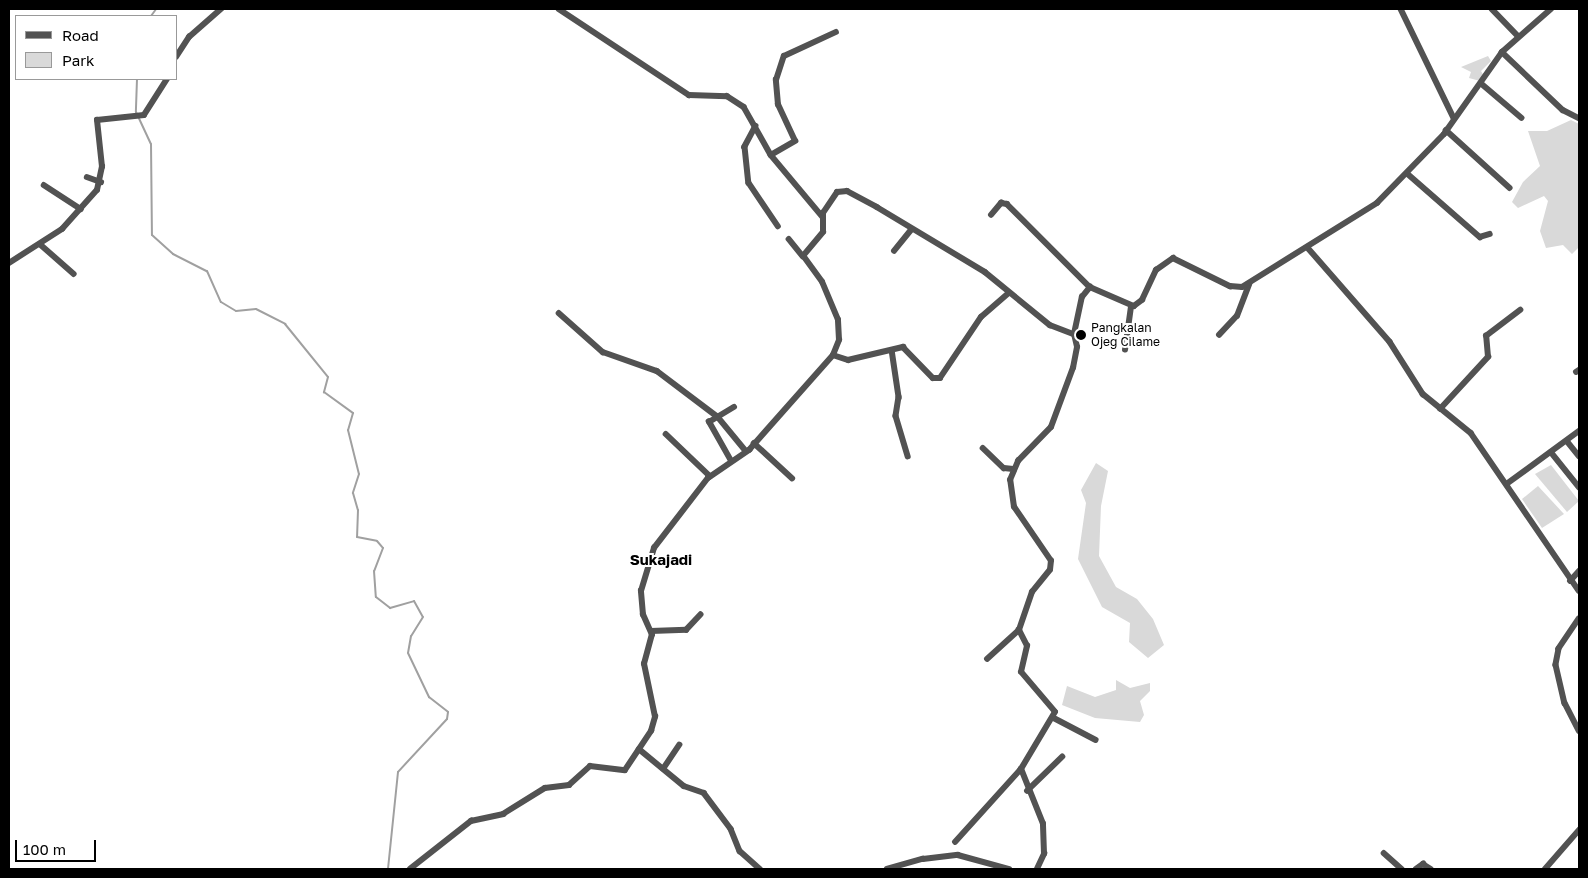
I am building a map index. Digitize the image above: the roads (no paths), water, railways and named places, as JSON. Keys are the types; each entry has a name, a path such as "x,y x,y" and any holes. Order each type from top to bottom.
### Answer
{"street":[{"path":"178,53 189,37 221,9"},
{"path":"559,9 689,95 730,97 751,114 771,155 822,216"},
{"path":"1401,9 1454,118"},
{"path":"1492,9 1518,36"},
{"path":"992,215 1005,203 1090,287 1131,307 1140,303 1156,270 1170,258 1190,264 1230,286 1249,284 1309,249 1377,203 1408,174 1446,130 1482,84 1502,52 1549,9"},
{"path":"771,155 795,141 778,105 776,80 784,56 836,32"},
{"path":"1502,52 1563,110 1579,118"},
{"path":"9,263 40,244 81,209 101,182 96,122 103,117 144,115 166,80"},
{"path":"1482,84 1522,118"},
{"path":"756,126 745,146 749,183 778,226"},
{"path":"1446,130 1510,188"},
{"path":"1408,174 1480,237 1490,234"},
{"path":"87,177 101,182"},
{"path":"44,185 81,209"},
{"path":"803,256 823,232 822,216 828,202 843,190 985,272 1007,294 1050,325 1074,334"},
{"path":"894,251 912,229"},
{"path":"410,869 471,821 503,814 546,788 569,785 590,766 626,770 654,724 644,664 651,631 643,615 641,591 655,546 710,476 746,451 834,355 839,340 838,320 822,282 788,239"},
{"path":"40,244 74,274"},
{"path":"1309,249 1390,342 1422,392 1471,433 1508,483 1570,581 1578,590 1579,597"},
{"path":"1219,335 1237,316 1249,284"},
{"path":"987,658 1018,630 1032,592 1050,570 1051,561 1014,507 1012,469 1051,427 1072,368 1077,348 1074,334 1082,297 1090,287"},
{"path":"834,355 848,360 905,348 933,378 940,378 981,317 1007,294"},
{"path":"1125,350 1131,307"},
{"path":"1440,408 1488,356 1486,336 1520,310"},
{"path":"559,313 595,348 657,371 718,417 746,451"},
{"path":"892,350 899,398 896,414 908,456"},
{"path":"731,460 709,424 734,408"},
{"path":"1508,483 1579,431"},
{"path":"666,434 710,476"},
{"path":"1567,441 1579,456"},
{"path":"754,443 792,478"},
{"path":"984,448 1004,468 1012,469"},
{"path":"1551,452 1579,487"},
{"path":"1570,581 1579,571"},
{"path":"651,631 686,630 700,615"},
{"path":"1579,619 1559,649 1556,665 1565,703 1579,731"},
{"path":"955,842 1022,769 1054,718 1053,705 1021,672 1026,646 1018,630"},
{"path":"1054,718 1096,740"},
{"path":"663,769 679,745"},
{"path":"639,749 689,789 704,793 744,856 760,869"},
{"path":"1027,791 1062,757"},
{"path":"1022,769 1027,791 1041,810 1044,854 1037,869"},
{"path":"1545,869 1579,830"},
{"path":"1384,853 1402,869"},
{"path":"888,869 923,859 958,855 1009,869"},
{"path":"1416,869 1423,864 1431,869"}],"waterway":[{"path":"152,15 156,9"},
{"path":"137,80 136,112 151,144 152,235 173,254 207,271 221,302 236,311 256,309 285,324 328,377 324,392 353,413 348,430 359,474 353,493 358,510 357,537 377,541 383,548 374,571 376,597 390,608 414,601 423,617 411,636 408,653 429,697 448,712 447,719 398,772 388,869"}],"place":[{"name":"Pangkalan Ojeg Cilame","path":"1081,335"}],"district":[{"name":"Sukajadi","path":"661,560"}]}
